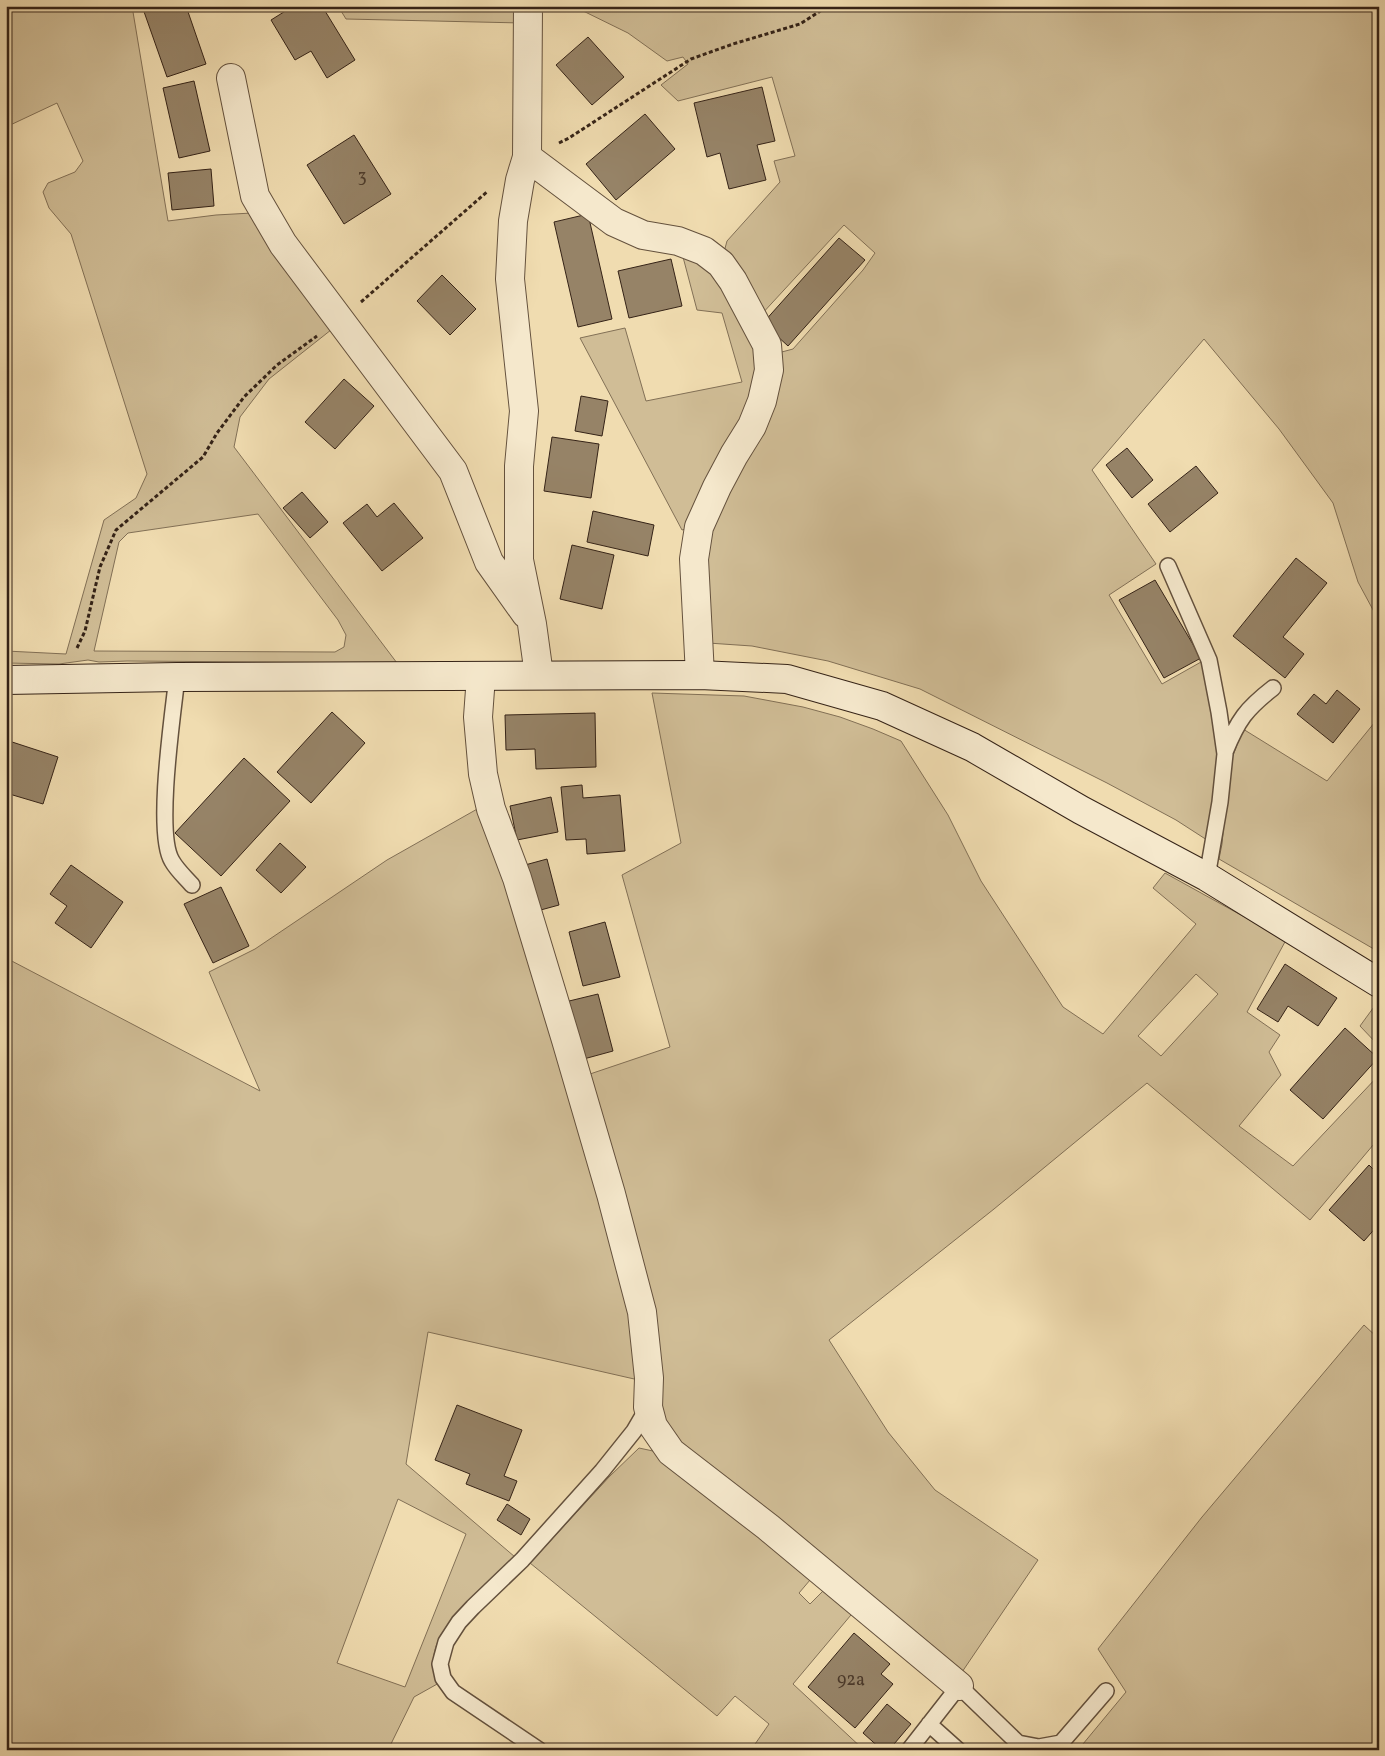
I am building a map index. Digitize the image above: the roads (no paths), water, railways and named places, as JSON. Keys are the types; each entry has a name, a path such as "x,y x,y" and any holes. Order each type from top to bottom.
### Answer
{"street":[{"path":"528,6 527,157 520,180 513,221 510,279 524,411 519,466 519,560 532,624 539,675"},
{"path":"231,78 255,196 283,244 453,471 490,562 532,624"},
{"path":"527,157 614,222 643,235 678,241 704,251 721,264 733,281 767,345 769,370 762,401 752,426 717,487 699,527 694,559 700,675"},
{"path":"6,680 539,675 700,675 786,679 882,706 972,747 1081,810 1207,877 1379,983"},
{"path":"481,676 478,717 483,774 491,809 517,878 564,1030 642,1312 649,1378 648,1407 653,1426 671,1452 775,1534 959,1686"}],"lane":[{"path":"1168,566 1209,660 1225,754"},
{"path":"177,677 166,778 164,832 171,860 192,885"},
{"path":"1207,877 1220,802 1225,754 1234,729 1251,705 1273,688"},
{"path":"539,1750 454,1692 443,1678 440,1664 446,1642 459,1622 522,1560 602,1471 634,1431 648,1407"},
{"path":"909,1750 959,1686 1018,1743 1039,1748 1061,1743 1106,1691"},
{"path":"929,1724 958,1750"}]}
